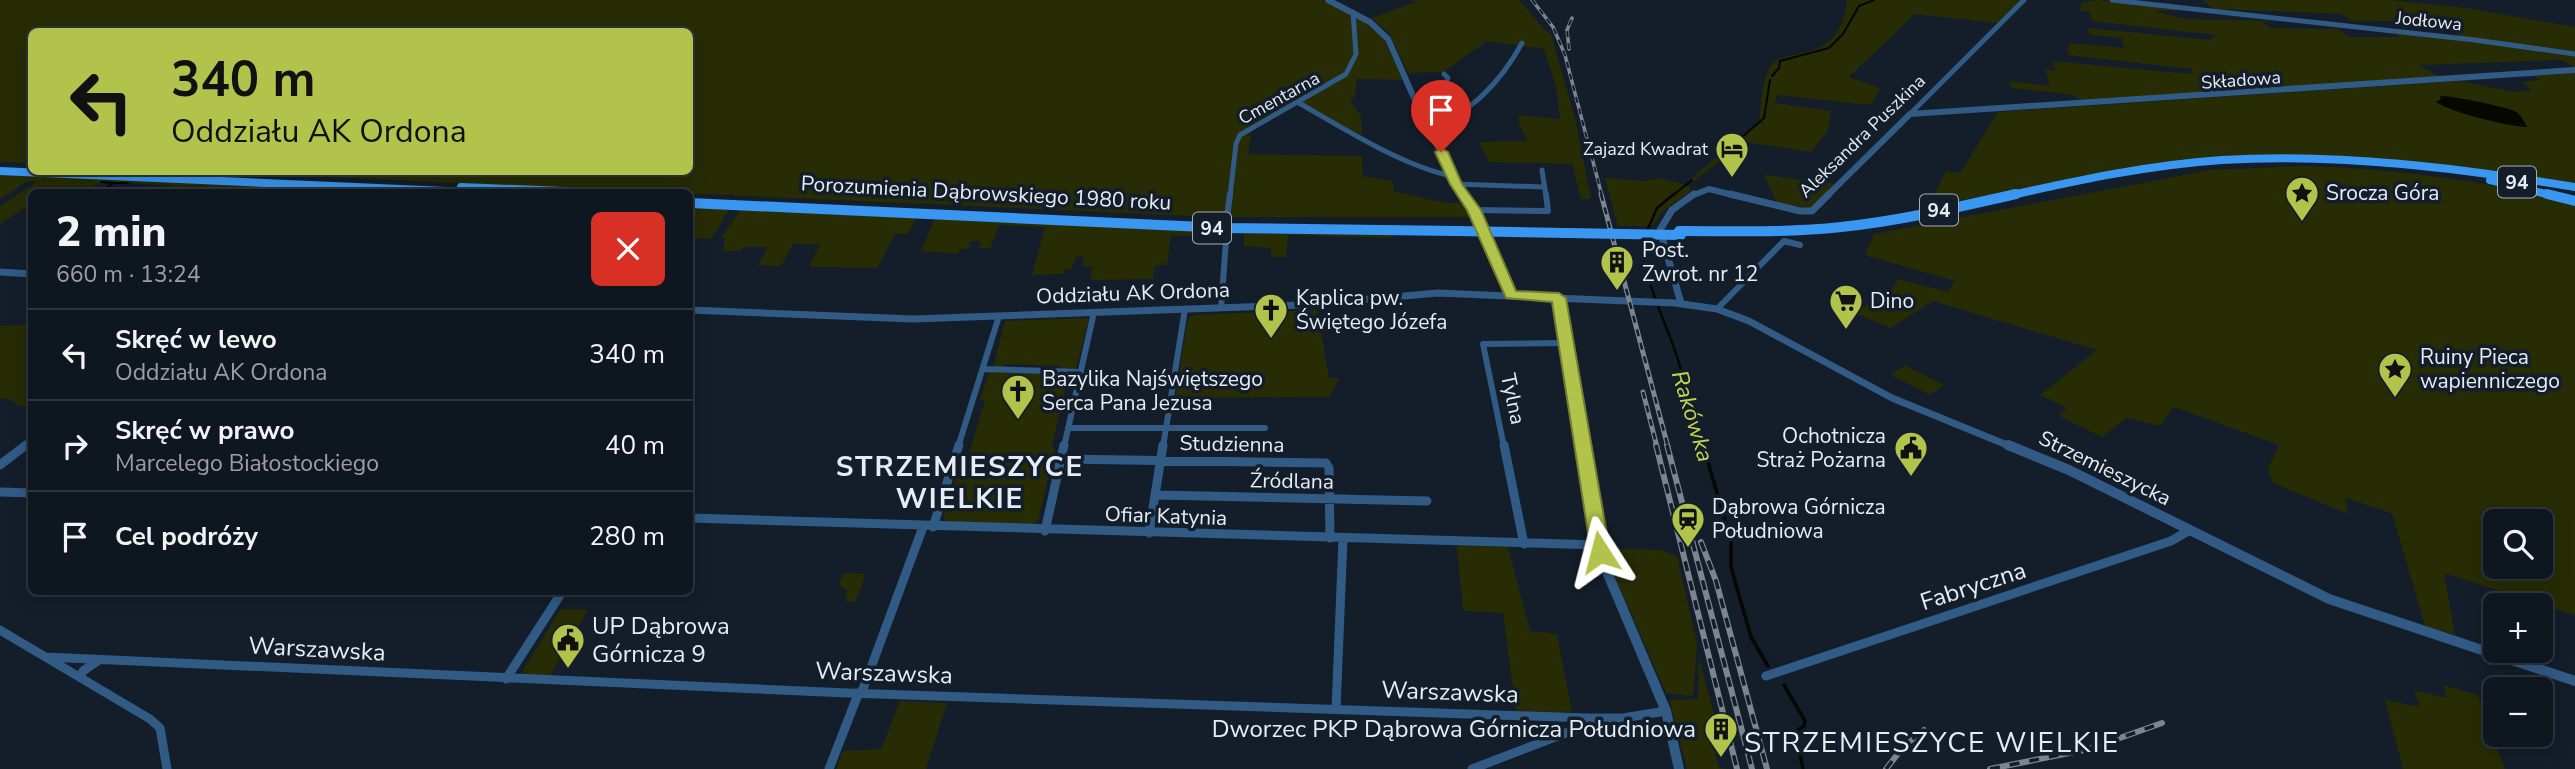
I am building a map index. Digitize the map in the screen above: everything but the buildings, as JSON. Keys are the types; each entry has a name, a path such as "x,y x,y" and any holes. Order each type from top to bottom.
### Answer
{"main road":[{"name":"Porozumienia Dąbrowskiego 1980 roku","path":"1680,233 1783,231 1863,224 2152,168 2232,160 2354,160 2516,177 2575,188"},
{"name":"Porozumienia Dąbrowskiego 1980 roku","path":"693,197 1226,222 1775,236 1867,229 2120,179 2217,166 2329,164 2575,188"},
{"path":"0,165 28,167"},
{"path":"0,171 28,172"},
{"path":"89,175 401,189"},
{"path":"204,175 520,189"},
{"path":"2460,175 2575,201"},
{"name":"Porozumienia Dąbrowskiego 1980 roku","path":"693,203 1225,228 1457,229"}],"street":[{"path":"1328,0 1353,12 1385,34 1422,118 1456,184 1474,210 1511,295"},
{"name":"Aleksandra Puszkina","path":"1681,303 1659,228 1667,215 1700,190 1709,189 1800,211 1812,211 2024,0"},
{"name":"Jodłowa","path":"2112,0 2484,41 2575,54"},
{"name":"Cmentarna","path":"1227,218 1236,144 1240,135 1333,84 1349,70 1356,54 1353,12"},
{"path":"1427,127 1470,106 1493,83 1522,43"},
{"name":"Składowa","path":"1910,114 2575,70"},
{"path":"1422,118 1430,116 1452,90 1445,85 1448,78 1444,74"},
{"path":"1299,103 1358,137 1437,173 1452,176"},
{"path":"1474,210 1548,211 1542,170"},
{"path":"1456,184 1544,187"},
{"path":"1221,307 1226,241"},
{"path":"1717,309 1784,241 1800,245"},
{"path":"0,272 28,274"},
{"name":"Oddziału AK Ordona","path":"693,310 879,319 1308,304 1427,293 1619,300"},
{"path":"1559,298 1605,569 1666,711 1679,769"},
{"name":"Strzemieszycka","path":"1619,300 1681,303 1717,309 1753,323 1897,401 2062,467 2343,604 2575,681"},
{"path":"1149,533 1185,309"},
{"path":"1045,531 1094,312"},
{"path":"933,527 999,316"},
{"name":"Tylna","path":"1524,544 1483,344 1566,343"},
{"path":"983,369 1081,372"},
{"path":"1068,428 1265,428"},
{"path":"0,465 28,443"},
{"name":"Studzienna","path":"1061,459 1324,463 1329,468 1330,538"},
{"path":"0,492 28,493"},
{"name":"Źródlana","path":"1156,495 1427,501"},
{"name":"Ofiar Katynia","path":"693,518 1045,531 1599,545"},
{"path":"829,769 923,527"},
{"name":"Fabryczna","path":"1766,676 2171,541 2190,530"},
{"path":"1336,709 1343,539"},
{"path":"506,679 560,595"},
{"name":"Warszawska","path":"0,630 46,657 100,660 860,693 1587,718 1623,718 1666,711"},
{"path":"46,657 160,728 167,769"},
{"path":"80,677 83,671 100,660"},
{"path":"1472,769 1552,741 1584,726 1587,718"}],"green space":[{"path":"0,0 1322,0 1358,17 1382,35 1403,80 1357,79 1355,96 1350,101 1361,116 1362,136 1297,101 1242,132 1251,136 1248,154 1362,156 1363,176 1393,181 1394,192 1437,201 1465,202 1472,217 1216,217 693,194 693,189 592,189 280,175 693,175 693,28 28,28 28,163 0,162"},
{"path":"1412,0 1519,0 1551,34 1575,118 1591,199 1581,199 1572,164 1489,162 1479,142 1528,141 1519,125 1518,115 1560,119 1556,86 1544,49 1487,41 1443,72 1408,73 1389,33 1372,18 1416,2"},
{"path":"1847,0 2021,0 1997,23 1915,14 1849,77 1880,88 1872,105 1776,95 1775,103 1831,111 1828,131 1811,152 1744,142 1693,182 1688,181 1757,123 1766,124 1759,121 1764,83 1769,69 1778,59 1809,52 1833,37 1842,21"},
{"path":"2097,0 2191,10 2153,11 2186,19 2277,21 2262,22 2271,28 2338,29 2348,37 2399,37 2393,32 2575,55 2575,68 2562,60 2419,65 2442,78 2084,100 2075,98 2075,95 2011,88 2010,81 2050,86 2045,70 2056,71 2052,61 2189,74 2193,69 2068,55 2069,43 2124,48 2122,38 2090,35 2088,28 2211,40 2217,35 2092,21 2090,12 2080,11 2081,3"},
{"path":"2202,0 2389,0 2466,8 2575,27 2575,52 2461,37 2440,22 2351,21 2342,14 2215,9"},
{"path":"2575,72 2575,183 2475,169 2352,158 2139,166 1928,207 1946,171 1960,173 1998,112 2461,81 2514,92 2532,90 2522,82 2541,80 2533,75","holes":["2448,96 2514,111 2526,127 2480,118 2437,102"]},
{"path":"2307,166 2375,170 2475,183 2575,204 2575,615 2553,608 2553,593 2506,593 2444,573 2455,635 2425,626 2392,513 2345,498 2348,514 2273,483 2268,469 2279,445 2174,407 2160,426 2126,418 2102,437 2059,416 2067,408 2040,395 2097,350 1933,301 1891,328 1854,313 1892,288 1899,279 1948,292 1955,281 1865,255 1874,234 2210,170"},
{"path":"0,174 263,186 250,189 169,189 173,186 102,181 90,189 28,189 28,206 0,224 0,207 36,182 28,181 0,199"},
{"path":"1764,175 1834,184 1810,208 1777,203"},
{"path":"1605,178 1644,181 1659,178 1689,186 1691,191 1662,212 1652,226 1618,226"},
{"path":"693,206 916,218 908,234 895,234 877,268 809,267 820,244 793,244 781,266 758,265 768,247 744,247 741,251 723,251 725,239 721,238 740,210 730,209 711,238 693,239"},
{"path":"935,219 1391,233 1392,238 1288,235 1286,257 1271,257 1271,248 1244,246 1244,234 1171,236 1167,265 1155,266 1153,279 1090,280 1093,267 1082,266 1084,257 1076,256 1072,269 1065,269 1064,274 1032,275 1045,227 999,225 990,249 979,248 981,241 971,241 968,249 960,249 958,254 921,251"},
{"path":"1317,310 1329,378 1339,378 1330,397 1175,398 1188,318 1194,315"},
{"path":"1089,318 1076,369 1005,364 1001,368 993,368 1005,321"},
{"path":"28,324 28,406 19,406 7,398 0,399 0,326"},
{"path":"1905,365 1944,385 1930,395 1891,375"},
{"path":"989,372 1073,374 1072,379 1067,381 1038,521 1031,524 949,522 943,518 961,463 967,460 985,400 980,400"},
{"path":"1457,546 1508,547 1530,631 1557,634 1572,712 1516,711 1503,613 1463,611"},
{"path":"1606,548 1661,550 1677,556 1697,644 1693,696 1666,693 1612,570"},
{"path":"844,573 866,574 855,602 845,601 847,590 838,585"},
{"path":"561,609 588,610 550,676 523,675 523,670"},
{"path":"1699,657 1719,733 1710,733 1719,768 1728,769 1687,769 1669,700 1698,699"},
{"path":"2443,685 2478,695 2483,709 2483,747 2497,747 2505,769 2403,769 2385,700 2420,707 2414,690 2447,698"},
{"path":"900,701 947,703 926,769 836,769 843,751 881,749"}],"shaded area":[{"path":"2440,96 2480,102 2513,111 2519,114 2527,127 2494,122 2455,110 2436,102 2441,99"}],"waterway":[{"name":"Rakówka","path":"1772,76 1779,68 1780,61 1829,48 1843,34 1859,6 1874,0"},
{"name":"Rakówka","path":"1726,151 1764,118 1770,80"},
{"name":"Rakówka","path":"1672,196 1692,180"},
{"path":"102,182 113,183"},
{"path":"106,188 113,183"},
{"path":"113,183 128,183"},
{"name":"Rakówka","path":"1647,231 1657,208 1674,194"},
{"name":"Rakówka","path":"1644,237 1643,249 1649,280 1681,368 1703,447"},
{"name":"Rakówka","path":"1703,445 1731,541 1731,567 1751,637 1768,666"},
{"name":"Rakówka","path":"1784,685 1805,721 1804,726 1798,730"},
{"name":"Rakówka","path":"1796,734 1803,769"}],"railway":[{"path":"1532,0 1553,27 1565,55 1602,196"},
{"path":"1569,49 1567,30 1572,18"},
{"path":"1601,194 1668,447"},
{"path":"1643,392 1657,447"},
{"path":"1656,445 1737,769"},
{"path":"1667,445 1752,769"},
{"path":"1701,542 1716,581 1767,769"},
{"path":"1990,769 2089,749 2162,723"},
{"path":"1886,769 1904,746 1924,730"}],"place":[{"name":"Zajazd Kwadrat","path":"1732,179"},
{"name":"Srocza Góra","path":"2302,223"},
{"name":"Post. Zwrot. nr 12","path":"1617,292"},
{"name":"Dino","path":"1846,331"},
{"name":"Kaplica pw. Świętego Józefa","path":"1271,340"},
{"name":"Ruiny Pieca wapienniczego","path":"2395,399"},
{"name":"Bazylika Najświętszego Serca Pana Jezusa","path":"1018,421"},
{"name":"Ochotnicza Straż Pożarna","path":"1911,478"},
{"name":"Dąbrowa Górnicza Południowa","path":"1688,549"},
{"name":"UP Dąbrowa Górnicza 9","path":"568,670"},
{"name":"Dworzec PKP Dąbrowa Górnicza Południowa","path":"1721,759"}],"district":[{"name":"STRZEMIESZYCE WIELKIE","path":"960,482"},
{"name":"STRZEMIESZYCE WIELKIE","path":"1932,742"}],"route":[{"path":"1441,152 1456,184 1474,210 1511,295 1559,298 1600,552"}]}
